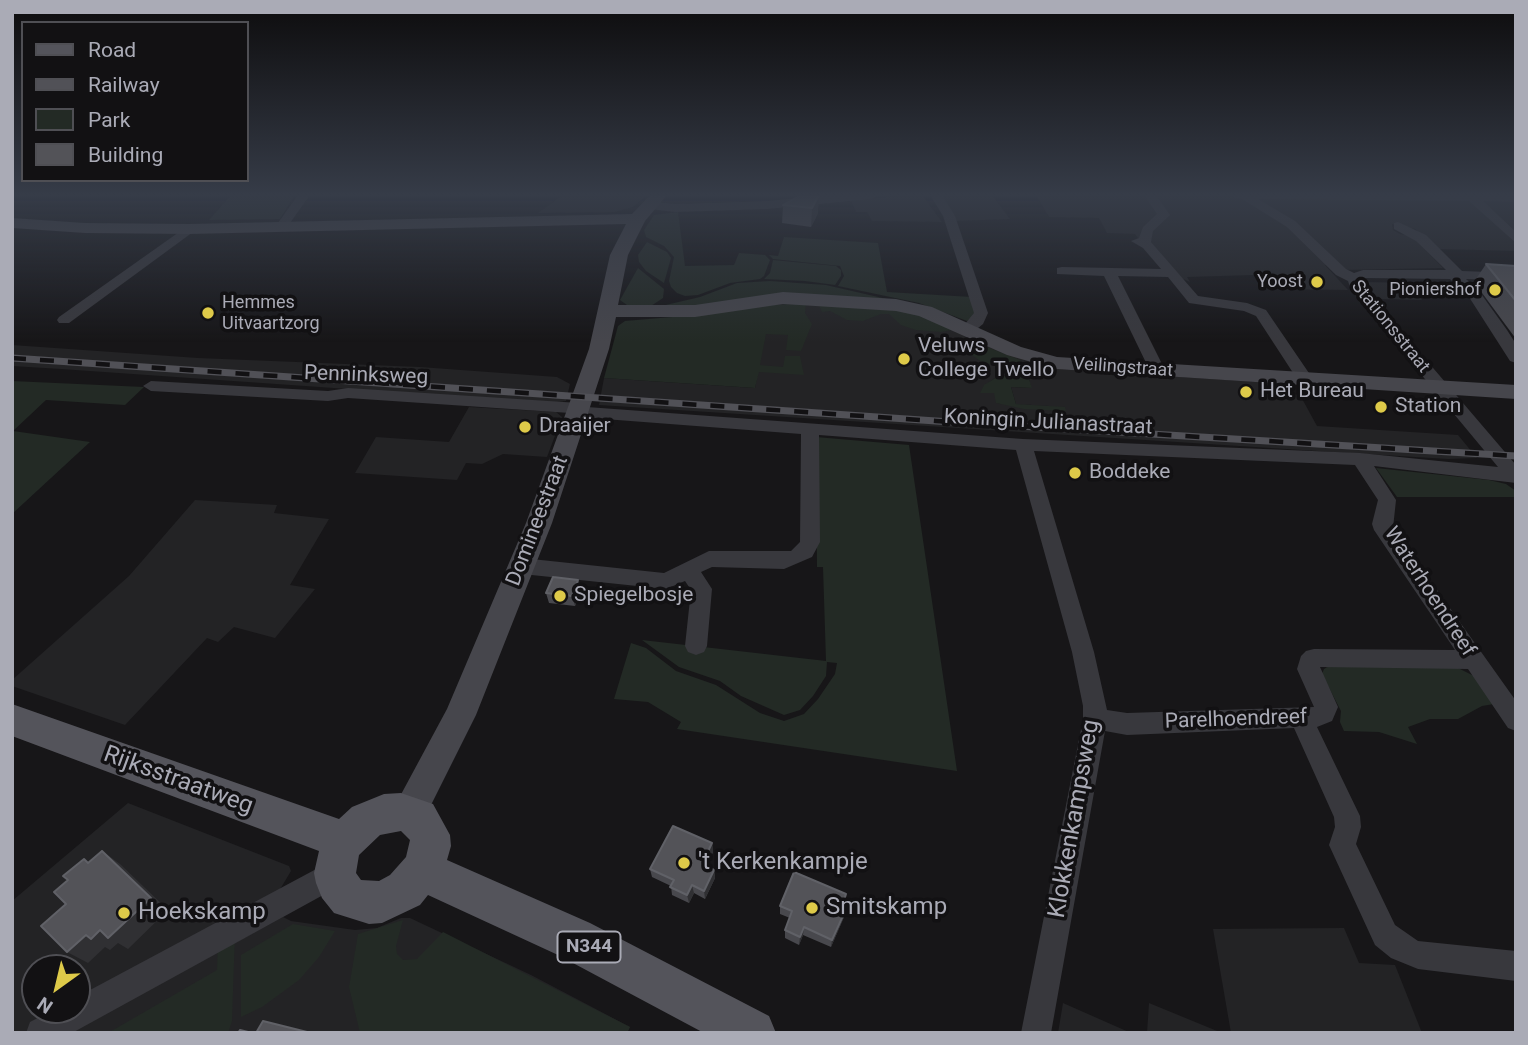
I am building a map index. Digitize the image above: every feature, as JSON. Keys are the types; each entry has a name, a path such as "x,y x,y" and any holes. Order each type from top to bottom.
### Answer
{"main road":[{"name":"Rijksstraatweg","path":"12,720 340,857"},
{"path":"393,812 409,813 419,818 430,835 431,846 422,871 415,881 394,897 369,903 349,898 337,883 340,857 358,827 375,817 393,812"},
{"name":"N344","path":"422,871 562,933 752,1033"}],"street":[{"path":"65,320 170,244"},
{"name":"Domineestraat","path":"409,813 460,715 522,566 579,410 608,311 619,255 626,244"},
{"path":"958,244 981,313 978,321 967,330"},
{"path":"1142,244 1194,300 1247,307 1261,313 1305,379"},
{"name":"Stationsstraat","path":"1312,244 1341,272 1355,279 1356,287 1515,476"},
{"path":"1426,244 1474,294 1515,356"},
{"path":"1062,271 1170,273"},
{"path":"1109,272 1157,370"},
{"path":"1355,279 1368,274 1516,277"},
{"name":"Veilingstraat","path":"608,311 695,311 763,299 911,307 1014,351 1051,362 1516,392"},
{"name":"Penninksweg","path":"151,386 328,396 348,393 579,410"},
{"name":"Koningin Julianastraat","path":"579,410 1023,445 1360,459 1515,476"},
{"path":"522,566 667,581 709,559 793,559 805,552 810,542 810,430"},
{"name":"Klokkenkampsweg","path":"1023,445 1083,652 1095,700 1096,719 1036,1033"},
{"name":"Waterhoendreef","path":"1360,459 1386,499 1382,524 1384,530 1472,660 1513,714"},
{"path":"688,570 702,589 696,646"},
{"name":"Parelhoendreef","path":"1096,719 1127,724 1320,717 1326,709 1308,669 1314,658 1472,660"},
{"path":"1301,718 1347,816 1348,827 1342,845 1385,935 1401,948 1418,955 1516,966"},
{"path":"41,1033 340,857"}],"shaded area":[{"path":"1152,244 1420,244 1443,268 1343,270 1338,265 1325,265 1348,290 1266,289 1254,275 1187,277 1190,282 1181,278"},
{"path":"1431,244 1516,244 1516,251 1437,249"},
{"path":"1364,282 1417,283 1428,295 1421,300 1379,299"},
{"path":"771,302 902,310 1057,369 1287,384 1293,394 1300,395 1317,426 1458,435 1477,458 1448,459 599,405 604,378 755,388","holes":["1017,375 1029,379 1031,388 1011,387 1016,404 1065,407 997,403 995,393 987,384 998,376"]},
{"path":"12,345 198,358 420,367 557,377 570,384 566,401 549,403 12,366"},
{"path":"469,407 556,412 562,417 547,457 503,454 482,464 466,463 457,480 355,473 376,437 449,442"},
{"path":"195,500 277,505 274,513 329,519 290,585 315,589 275,638 234,627 218,642 207,638 125,725 12,686 12,680 129,576"},
{"path":"128,803 289,866 291,871 276,896 91,997 91,954 21,954 21,1024 42,1024 26,1033 12,1033 12,901"},
{"path":"283,917 291,921 355,930 377,928 401,918 410,918 531,975 630,1027 627,1033 68,1033 85,1024 91,1024 91,1021"},
{"path":"1344,928 1359,963 1395,965 1422,1033 1231,1033 1213,929"},
{"path":"1063,1003 1131,1033 1058,1033"},
{"path":"1149,1003 1222,1033 1147,1033"}],"green space":[{"path":"646,244 667,252 671,258 664,283 646,271 639,262 638,255"},
{"path":"660,244 682,244 685,266 734,265 739,253 765,255 770,260 764,276 760,279 730,283 698,295 685,296 671,287 669,281 674,257"},
{"path":"782,244 878,244 887,292 972,297 976,312 974,318 967,321 919,303 838,286 844,276 840,266 773,259 769,255 778,256"},
{"path":"773,260 836,266 841,270 841,276 835,285 764,279 770,273"},
{"path":"638,268 664,289 663,298 651,306 627,305 620,300"},
{"path":"770,281 826,285 900,302 657,307 700,297 737,283"},
{"path":"763,303 806,303 805,313 812,324 801,351 786,350 788,335 766,334 760,365 783,367 785,356 800,356 804,375 759,372 755,388 604,378 618,326 625,321 672,317"},
{"path":"818,303 914,312 952,330 916,330 901,325 889,314 863,321 847,320 830,311 822,312"},
{"path":"972,341 1020,360 1023,364 1003,367 982,362 966,351 966,344"},
{"path":"1023,374 1029,379 1032,388 1011,387 1016,404 1065,407 1066,411 1024,409 996,403 994,393 980,393 984,385 997,377"},
{"path":"12,381 144,387 125,405 46,400 13,431 90,442 12,514"},
{"path":"816,437 909,445 957,771 677,729 681,722 648,702 614,699 631,643 646,648 676,671 716,685 760,713 784,721 804,714 818,699 835,674 837,663 827,662 826,676 813,696 800,710 784,715 741,696 720,681 679,667 642,640 826,661 823,567 817,567"},
{"path":"1376,468 1489,480 1506,484 1516,491 1516,497 1397,497"},
{"path":"1329,666 1458,668 1474,676 1494,704 1482,706 1458,719 1430,719 1408,727 1417,744 1379,732 1344,731 1340,722 1341,711 1322,674"},
{"path":"403,920 396,946 397,954 403,960 417,959 443,932 630,1027 627,1033 360,1033 349,987 358,934"},
{"path":"293,924 335,931 319,957 299,980 262,1007 241,1017 241,955"},
{"path":"235,933 232,1021 228,1033 108,1033 217,970 218,943"}],"building":[{"path":"1486,264 1516,266 1516,301"},
{"path":"553,577 578,580 572,596 546,593"},
{"name":"'t Kerkenkampje","path":"673,826 712,843 702,864 714,870 704,891 692,885 687,895 670,887 674,880 650,869"},
{"path":"102,851 151,898 108,938 100,930 91,939 86,935 67,952 41,926 66,904 54,892 68,880 63,876 84,859 88,863"},
{"name":"Smitskamp","path":"794,872 846,894 842,907 846,909 832,940 804,927 800,937 785,930 792,911 780,906"},
{"path":"263,1021 311,1033 256,1033"}],"railway":[{"path":"12,358 936,421 1516,456"}],"place":[{"name":"Yoost","path":"1317,282"},
{"name":"Pioniershof","path":"1495,290"},
{"name":"Hemmes Uitvaartzorg","path":"208,313"},
{"name":"Veluws College Twello","path":"904,359"},
{"name":"Het Bureau","path":"1246,392"},
{"name":"Station","path":"1381,407"},
{"name":"Draaijer","path":"525,427"},
{"name":"Boddeke","path":"1075,473"},
{"name":"Spiegelbosje","path":"560,596"},
{"name":"'t Kerkenkampje","path":"684,863"},
{"name":"Smitskamp","path":"812,908"},
{"name":"Hoekskamp","path":"124,913"}]}
